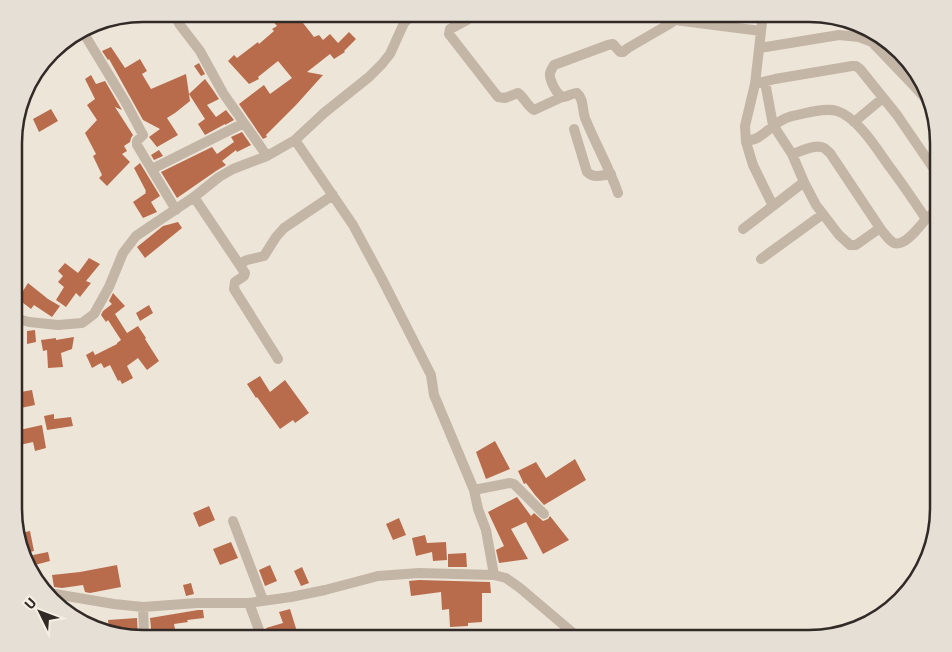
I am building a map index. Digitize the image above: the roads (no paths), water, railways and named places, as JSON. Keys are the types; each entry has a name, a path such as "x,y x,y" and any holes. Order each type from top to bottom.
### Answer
{"street":[{"path":"178,22 200,51 223,93 267,156"},
{"path":"22,320 58,325 82,323 94,314 109,287 123,253 136,236 176,210 219,177 233,169 267,156 295,140 382,64 390,54 405,22"},
{"path":"462,22 450,29 449,34 498,97 505,98 518,93 534,110 562,96 577,93 581,97 584,116 618,193"},
{"path":"562,96 556,91 550,76 550,71 554,65 613,44 620,52 623,52 669,23"},
{"path":"710,23 761,32"},
{"path":"762,23 760,83 773,125 792,154 816,205 839,235 850,245 856,245 880,228"},
{"path":"760,48 839,36 859,38 872,42 916,88"},
{"path":"86,37 143,135 137,141 137,145 176,210"},
{"path":"760,83 856,66 897,115 929,162"},
{"path":"760,83 744,126 746,142 753,165 773,206"},
{"path":"854,122 883,98"},
{"path":"746,142 757,138 780,120 830,109 839,111 864,132 926,219"},
{"path":"152,169 244,123"},
{"path":"574,129 587,172 591,176 611,174"},
{"path":"295,140 353,225 431,375 434,395 474,490 478,509 486,530 494,575"},
{"path":"792,154 818,146 824,148 880,228 896,244 902,244 929,216"},
{"path":"743,229 804,182"},
{"path":"239,264 264,256 284,228 333,195"},
{"path":"194,197 245,275 235,282 234,289 278,359"},
{"path":"761,259 823,214"},
{"path":"474,490 510,483 514,484 544,514"},
{"path":"233,521 263,600"},
{"path":"65,596 143,607 249,602 291,597 378,576 419,573 494,575 506,578 569,630"},
{"path":"249,602 259,629"},
{"path":"143,607 144,629"}]}
